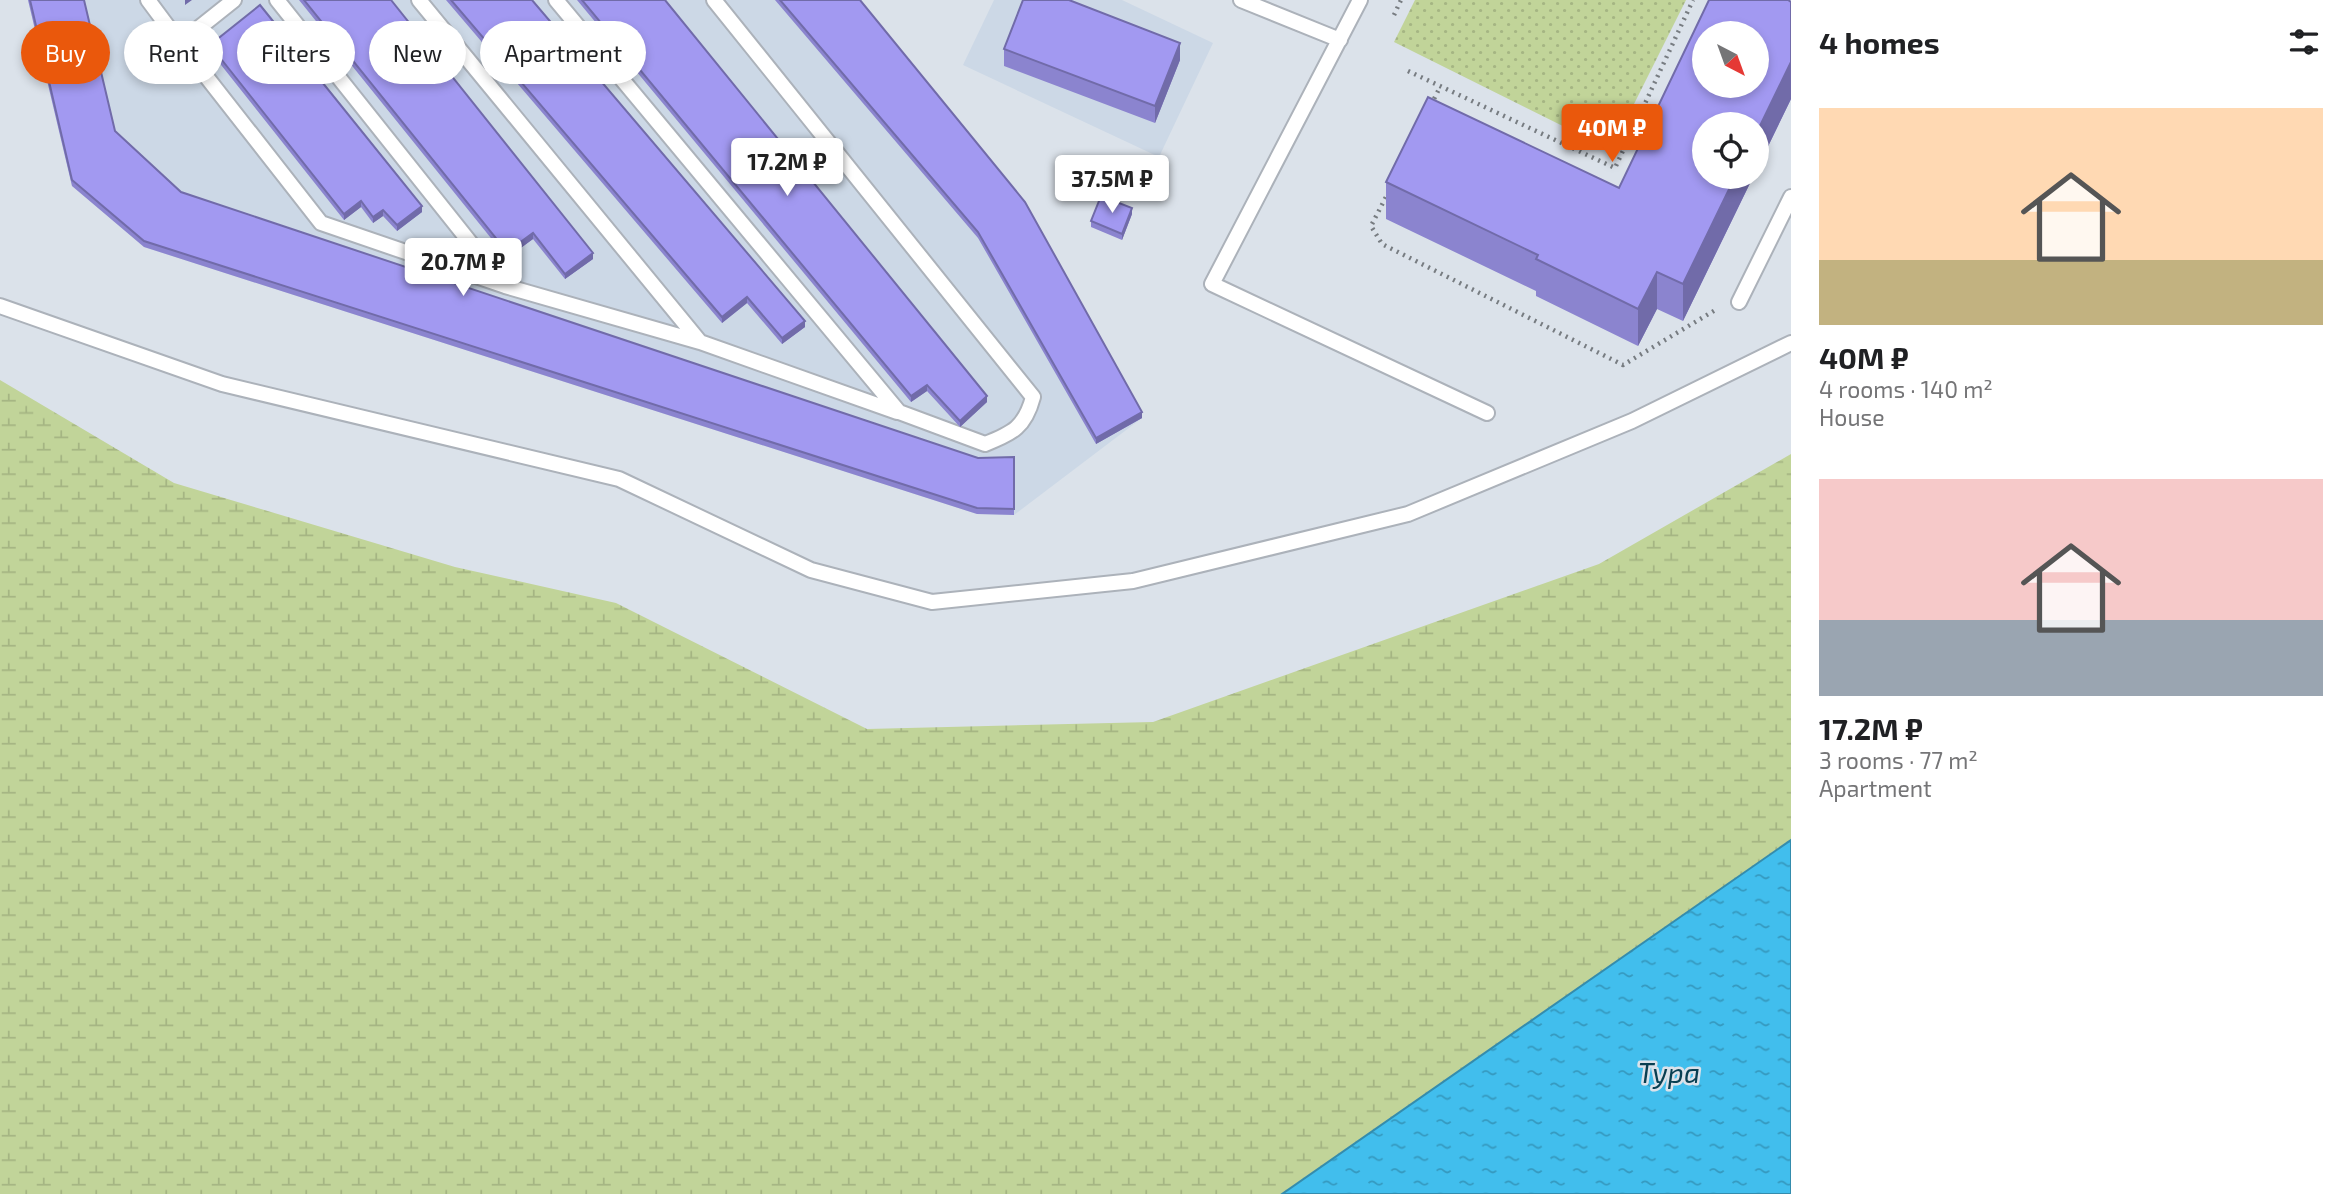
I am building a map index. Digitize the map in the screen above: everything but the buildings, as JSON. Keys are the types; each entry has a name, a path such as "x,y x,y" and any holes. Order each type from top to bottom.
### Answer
{"lane":[{"path":"148,0 164,21"},
{"path":"208,21 234,0"},
{"path":"278,0 505,286"},
{"path":"419,0 701,342"},
{"path":"556,0 899,412"},
{"path":"212,84 321,223 505,286 701,342 985,444 1006,436 1027,419 1033,397 714,0"},
{"path":"1241,0 1340,40"},
{"path":"1360,0 1212,284 1487,413"},
{"path":"1732,303 1791,197"},
{"path":"0,306 222,384 619,480 811,570 932,603 1133,581 1408,513 1632,421 1791,342"}],"path":[{"path":"1394,15 1401,0"},
{"path":"1408,71 1615,168 1693,0"},
{"path":"1429,110 1440,87"},
{"path":"1394,180 1371,226 1382,244 1623,365 1732,303"}],"shaded area":[{"path":"28,0 855,0 1025,208 1142,418 1014,515 977,514 144,247 72,186 48,84 110,84 110,21 33,21"},
{"path":"994,0 1122,0 1213,43 1159,157 963,65"}],"green space":[{"path":"1415,0 1686,0 1611,150 1394,42"},
{"path":"0,380 174,483 455,567 616,603 867,729 1153,722 1599,564 1791,454 1791,840 1282,1194 0,1194"}],"water":[{"name":"Тура","path":"1791,840 1791,1194 1282,1194"}]}
